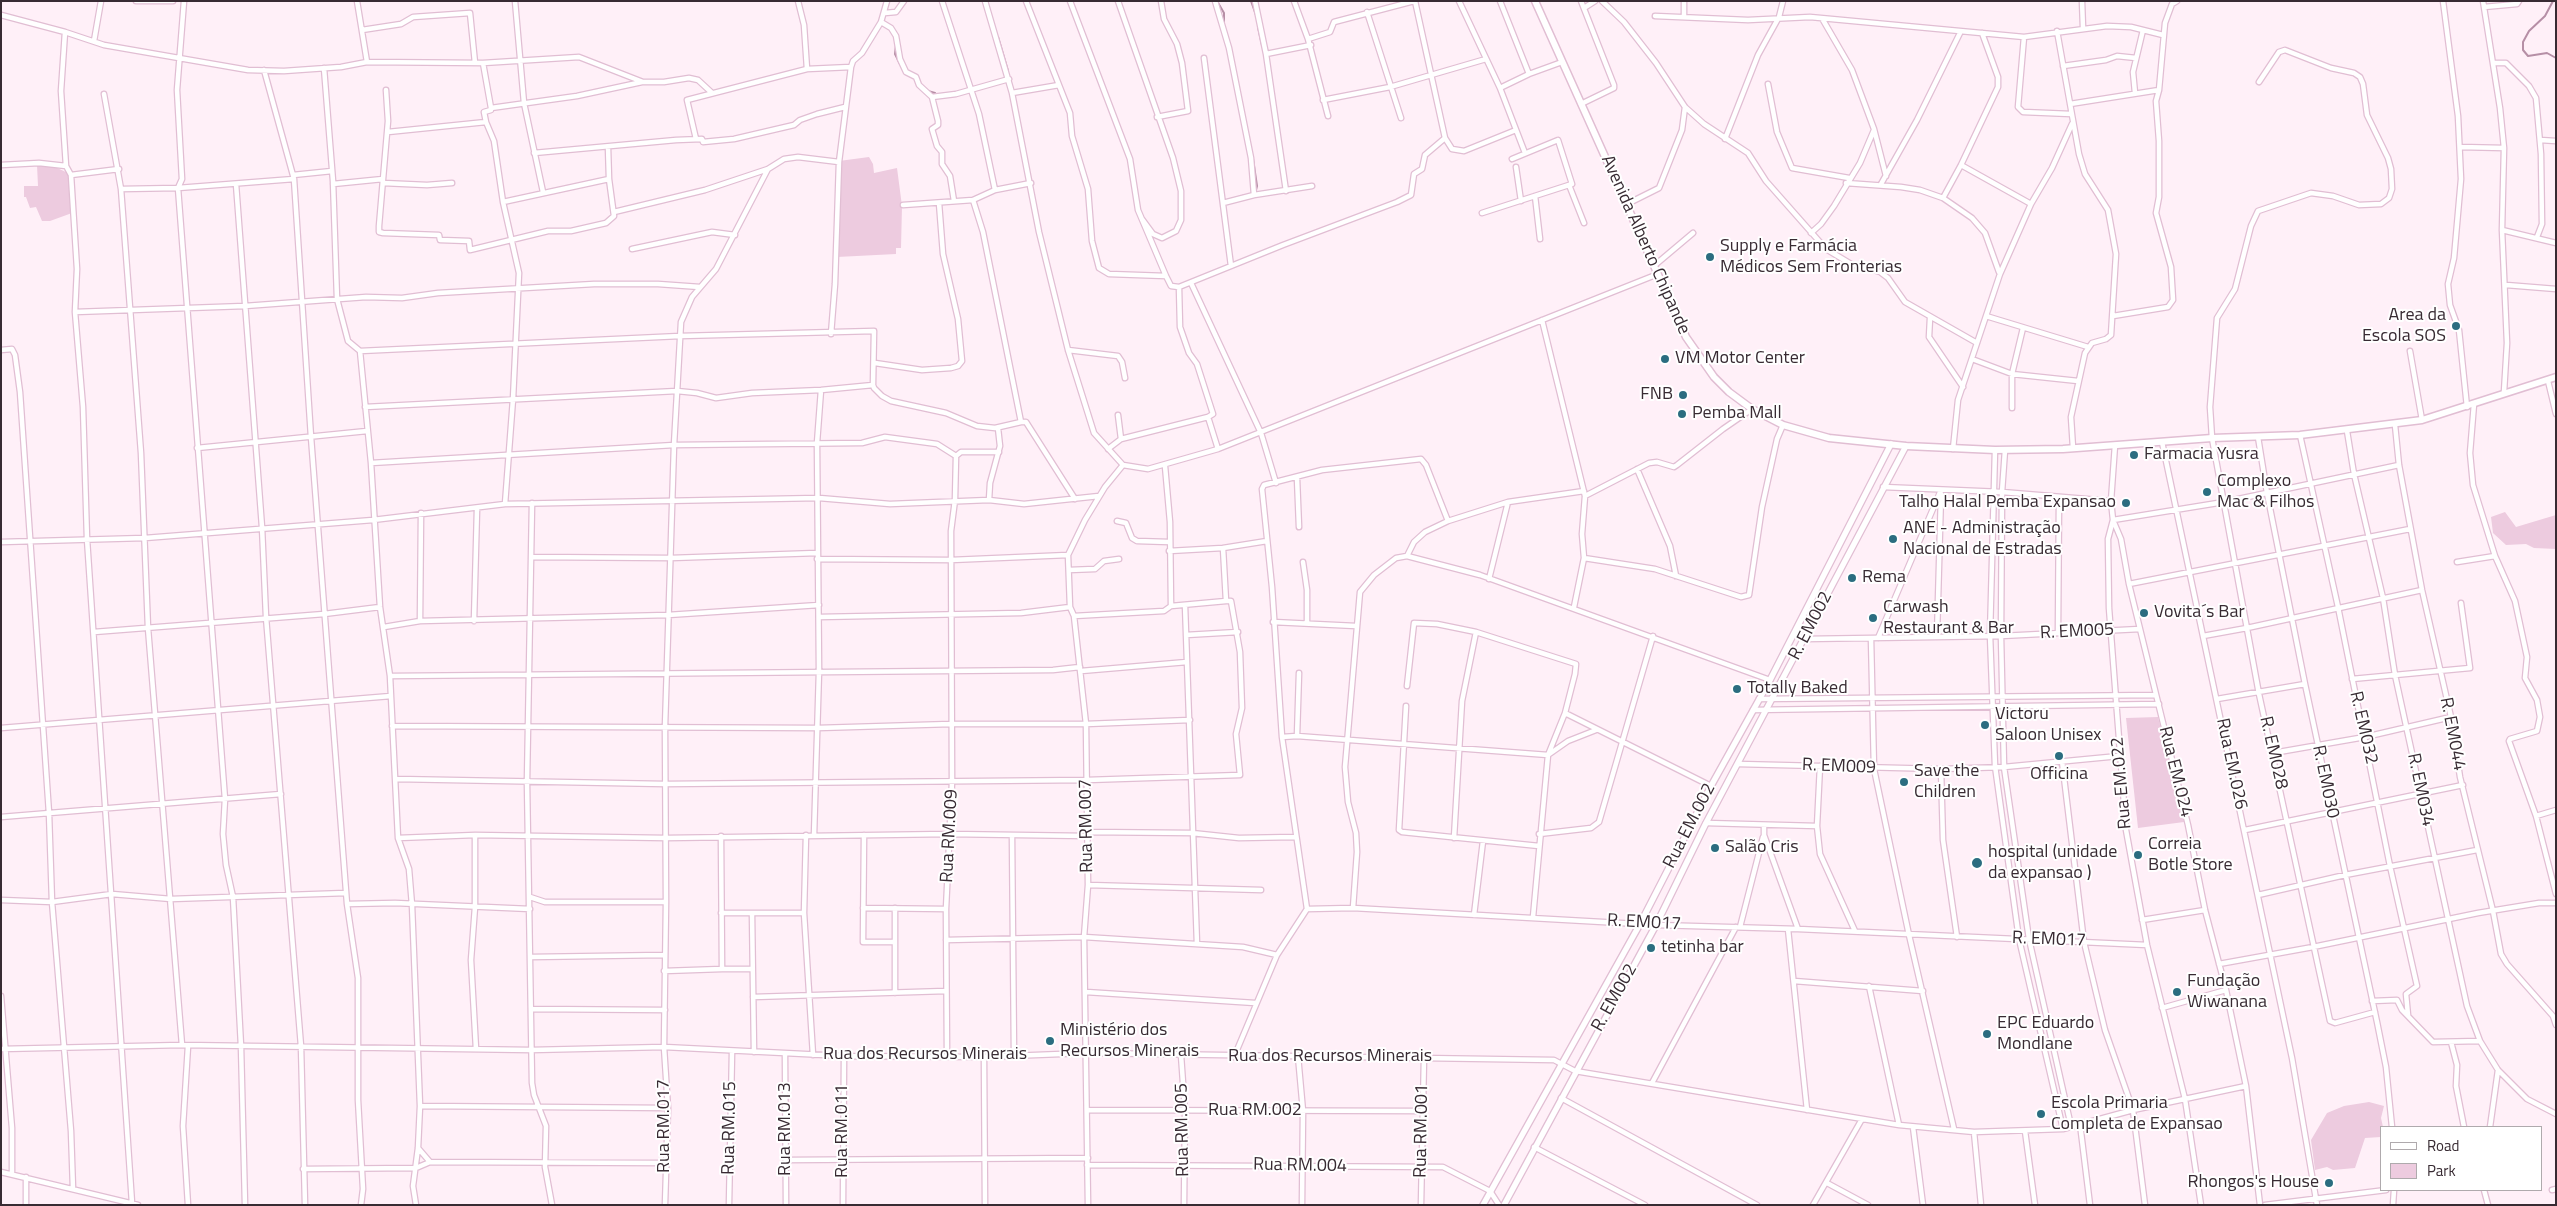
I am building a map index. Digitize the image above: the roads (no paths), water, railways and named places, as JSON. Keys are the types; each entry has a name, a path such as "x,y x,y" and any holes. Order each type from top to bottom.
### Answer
{"main road":[{"name":"Avenida Alberto Chipande","path":"1534,1 1686,337 1699,359 1714,377 1752,409 1783,426 1829,438 1906,446 1995,450 2073,448 2212,438 2300,435 2347,431 2422,420 2471,406 2504,392 2548,381 2556,377"}],"street":[{"path":"94,41 101,1"},
{"path":"136,1 173,1"},
{"path":"184,1 176,90 182,179 178,188 225,799 223,834 226,866 233,897 241,1046 245,1205"},
{"path":"357,1 367,62"},
{"path":"515,1 524,103 543,192"},
{"path":"798,1 804,25 807,69"},
{"path":"831,334 836,284 839,162 851,67 853,61 862,53 881,22 887,1"},
{"path":"885,13 896,12 904,1"},
{"path":"942,1 972,90 995,190"},
{"path":"984,1 1009,79 1031,183 1039,232 1068,350 1094,433 1123,465 1148,469 1165,466 1218,449 1261,433 1334,401 1658,274"},
{"path":"1026,1 1070,113 1072,136 1087,182 1092,241 1099,268 1109,274 1166,276"},
{"path":"1070,1 1130,159 1135,196 1141,219 1171,286 1179,287 1191,283 1411,195 1414,174 1422,169 1425,155 1445,138"},
{"path":"1118,1 1178,176 1181,220 1176,231 1162,238 1152,234 1146,222 1141,219"},
{"path":"1157,117 1188,111 1182,63 1177,44 1164,19 1161,1"},
{"path":"1215,1 1229,48 1251,158 1254,196"},
{"path":"1255,1 1266,54 1286,191"},
{"path":"1294,1 1310,45 1328,116"},
{"path":"1308,39 1330,32 1334,22 1415,1 1445,138 1452,149 1464,151 1516,130"},
{"path":"1459,1 1500,88 1525,153"},
{"path":"1500,1 1529,74"},
{"path":"1581,1 1614,85 1614,88 1582,104"},
{"path":"1584,8 1595,1"},
{"path":"1602,1 1624,22 1656,63 1685,107 1704,124 1748,153 1766,181 1826,249 1841,258 1888,278 1905,302 1977,344"},
{"path":"1684,1 1684,17"},
{"path":"1725,139 1758,54 1778,17 1783,1"},
{"path":"2082,1 2083,28"},
{"path":"2113,316 2168,307 2173,300 2171,267 2165,239 2156,213 2159,197 2159,141 2156,101 2159,90 2163,36 2168,12 2172,4 2177,1"},
{"path":"2443,1 2454,80 2460,147 2460,203 2454,258 2448,284 2450,305 2459,330 2471,406 2470,453 2474,485 2495,556 2515,601 2527,657 2525,678 2537,700 2540,717 2537,731 2510,739 2509,742 2536,816 2555,878 2556,894"},
{"path":"2504,392 2507,342 2506,285 2502,230 2504,148 2483,4 2517,4 2518,1"},
{"path":"1367,12 1401,118"},
{"path":"362,30 401,24 413,17 470,13 475,63"},
{"path":"1,15 143,53 254,70 324,68 367,62 483,63 579,57 643,82"},
{"path":"1655,16 1748,20 1778,17 1810,17 1823,20 1960,33 2024,37 2057,31 2107,26 2143,30 2163,36"},
{"path":"1823,20 1852,70 1874,129 1886,176"},
{"path":"881,22 891,28 896,36 900,59 906,72 916,77 919,85 932,97 938,121 938,125 932,129 937,146 942,152 942,164 950,176 954,201"},
{"path":"2134,93 2133,72 2143,30"},
{"path":"2057,31 2071,114 2085,174 2108,210 2116,254 2111,335 2088,346 2078,381 2071,417 2073,448"},
{"path":"65,32 61,91 66,166 72,174 77,269 75,312 83,407 87,539 132,1203"},
{"path":"1881,184 1960,33"},
{"path":"1943,198 1998,87 1998,77 1982,33"},
{"path":"2024,37 2018,107 2024,112 2071,114"},
{"path":"1266,54 1310,45"},
{"name":"R. EM028","path":"2259,82 2279,52 2285,50 2360,77 2364,92 2366,116 2388,158 2392,189 2389,198 2381,204 2359,205 2333,196 2311,193 2258,211 2253,217 2235,289 2217,318 2210,407 2212,438 2259,694 2288,822 2313,947 2332,1023 2375,1012"},
{"path":"2063,66 2106,60 2117,56 2136,58"},
{"path":"1204,58 1231,266"},
{"path":"1323,100 1390,87 1486,59"},
{"path":"1500,88 1529,74 1562,62"},
{"path":"483,63 491,108"},
{"path":"2493,63 2506,63 2534,92 2536,98 2540,140 2542,224 2537,237"},
{"path":"696,139 687,100 711,92 741,87 807,69 851,67"},
{"path":"324,68 333,184 337,299 348,341 360,351 516,346 680,336 831,334 874,331 873,385 882,396 891,401 946,412 977,426 998,428 1026,422 1076,499"},
{"path":"254,70 270,71"},
{"path":"264,70 293,177 310,437 346,893 358,978 357,1047 361,1205"},
{"path":"505,504 513,399 519,273 503,202 494,141 484,112 491,110 491,108 577,96 643,82 664,82 688,78 698,80 711,92"},
{"path":"932,97 944,97 1009,79"},
{"path":"1768,84 1777,132 1792,168 1849,178"},
{"path":"1012,93 1060,85"},
{"path":"386,90 388,132 380,232 439,235 440,240 469,241 470,250 548,231 571,231 606,223 614,216 609,179 608,147"},
{"path":"2070,104 2159,90"},
{"path":"104,94 121,188 145,538 148,628 157,716 182,1045"},
{"path":"1627,204 1660,188 1682,130 1685,107"},
{"path":"534,153 696,139 702,139 702,142 746,137 794,126 800,120 817,114 845,108"},
{"path":"388,132 486,122"},
{"path":"1953,449 1954,419 2000,274 2031,204 2052,168 2073,123"},
{"path":"1811,233 1828,215 1849,178 1860,163 1874,129"},
{"path":"1482,213 1572,184 1558,140 1512,159"},
{"path":"2540,140 2556,141"},
{"path":"2460,147 2504,148"},
{"path":"614,212 720,186 768,169 784,159 798,157 839,162"},
{"path":"1,165 39,162 66,166"},
{"path":"1961,165 2031,204"},
{"path":"1516,167 1520,201"},
{"path":"72,174 119,169"},
{"name":"Rua RM.017","path":"665,1205 668,1108 664,1047 666,838 664,727 674,445 680,336 684,313 700,287 716,269 768,169"},
{"path":"121,188 178,188 236,184 332,171"},
{"path":"503,202 609,179"},
{"path":"333,184 383,181 427,185 452,183"},
{"path":"903,205 973,200 995,190 1031,183"},
{"path":"1846,183 1881,184 1920,190 1943,198 1972,218 1986,233 2000,274"},
{"path":"236,184 254,442 262,527 266,617 301,1046 305,1205"},
{"path":"1569,185 1584,223"},
{"path":"1223,203 1312,186"},
{"path":"1535,196 1540,239"},
{"path":"973,200 983,232 1010,378 1021,422"},
{"path":"874,363 922,370 951,368 958,366 962,361 958,319 943,254 939,203"},
{"path":"2502,230 2556,243"},
{"path":"632,249 712,232 735,235"},
{"path":"1654,265 1693,233"},
{"path":"1191,283 1261,433 1276,483"},
{"path":"75,312 245,306 384,296 402,298 438,293 594,284 658,284 700,287"},
{"path":"2506,285 2556,289"},
{"path":"1108,450 1121,439 1208,417 1213,414 1197,364 1189,353 1180,327 1179,287"},
{"path":"1986,316 2088,346"},
{"path":"1930,318 1929,337 1963,387"},
{"path":"1542,320 1584,494 1582,534 1584,558 1574,607"},
{"path":"2012,408 2012,374 2024,328"},
{"path":"1,350 12,349 17,366 50,813 52,902 71,1131 73,1189"},
{"path":"1068,350 1118,356 1121,358 1125,378"},
{"path":"360,351 371,463 373,520 380,607 390,676 398,838 409,869 412,905 420,1106 418,1148 413,1186 416,1205"},
{"path":"2410,351 2422,420"},
{"path":"1972,359 2012,374 2078,381"},
{"path":"2548,381 2556,414"},
{"path":"365,407 677,391 697,393 716,398 752,393 821,390 873,385"},
{"path":"814,836 814,783 818,728 819,671 817,556 819,498 817,443 821,390"},
{"path":"1407,556 1414,542 1425,532 1448,522 1508,502 1584,494 1649,463 1677,465 1752,409"},
{"path":"1118,415 1121,439"},
{"path":"1208,417 1218,449"},
{"name":"R. EM044","path":"2395,425 2399,465 2410,529 2438,670 2450,717 2463,785 2493,911 2501,954 2506,964 2554,1016 2556,1025"},
{"path":"1584,558 1655,569 1741,596 1749,595 1762,507 1777,438 1783,426"},
{"path":"989,500 990,483 999,452 1000,438 998,428"},
{"path":"197,448 367,431"},
{"name":"R. EM034","path":"2347,431 2354,474 2383,598 2395,674 2462,989 2480,1041 2498,1070 2527,1099 2556,1114"},
{"name":"R. EM032","path":"2300,435 2379,802 2403,928 2417,986 2406,994 2408,1015"},
{"path":"371,463 674,445 862,443 885,437 937,444 956,456 961,452 999,452"},
{"name":"R. EM030","path":"2258,437 2304,684 2386,1067 2392,1126"},
{"name":"Rua EM.026","path":"2162,442 2175,510 2245,830 2269,956 2304,1113 2318,1205"},
{"name":"Rua EM.002","path":"1483,1205 1640,924 1711,786 1770,680 1890,444"},
{"name":"Rua EM.022","path":"2115,445 2111,501 2113,520 2108,539 2111,630 2126,830 2147,945 2185,1099 2201,1205"},
{"name":"R. EM002","path":"1575,1071 1656,925 1706,823 1805,639 1882,487 1906,446"},
{"path":"1995,450 1990,635 1995,766 2019,939 2063,1129"},
{"path":"2005,450 2002,492 2004,767 2028,939 2071,1126"},
{"name":"Rua RM.009","path":"947,1057 946,909 952,782 951,531 955,500 956,456"},
{"path":"1234,1057 1255,1003 1277,955 1307,909 1295,837 1288,771 1282,737 1272,587 1262,489 1264,485 1339,467 1421,459 1426,465 1448,522"},
{"name":"Rua RM.007","path":"1088,1205 1084,937 1088,885 1086,724 1074,616 1070,607 1068,555 1099,496 1123,465"},
{"path":"2113,520 2224,502 2399,465"},
{"path":"1165,466 1170,522 1171,606"},
{"path":"1638,469 1670,546 1676,576"},
{"path":"1297,478 1299,527"},
{"path":"1882,487 2002,492 2111,501"},
{"path":"1937,636 1941,490"},
{"path":"1878,638 1941,490"},
{"path":"1,542 145,538 262,527 373,520 421,513 477,509 505,504 819,498 890,504 955,500 989,500 1024,504 1099,496"},
{"path":"2058,632 2059,498"},
{"path":"1489,579 1508,502"},
{"path":"532,503 527,726 532,1009 531,1050 532,1083 547,1134 545,1161 552,1205"},
{"path":"474,621 477,509"},
{"path":"420,621 421,513"},
{"name":"Rua EM.024","path":"2113,520 2121,539 2129,584 2188,825 2205,910 2226,990 2246,1086 2260,1205"},
{"path":"1117,521 1126,523 1132,538 1136,541 1170,542"},
{"path":"2129,584 2410,529"},
{"path":"1169,551 1223,548 1267,541"},
{"path":"1223,548 1226,601"},
{"path":"531,557 817,556 951,560 1068,555"},
{"path":"1353,908 1357,852 1356,833 1348,802 1346,767 1360,592 1374,575 1396,558 1407,556 1480,574 1489,579 1574,607 1770,680"},
{"path":"2457,562 2495,556"},
{"path":"1069,570 1095,569 1104,561 1119,560"},
{"path":"1303,562 1307,590 1307,622"},
{"path":"2202,636 2422,590"},
{"path":"396,780 665,784 1087,780 1240,775 1236,734 1242,708 1238,632 1231,601 1171,606 1164,611 1074,616"},
{"path":"2352,679 2438,670 2466,670 2471,667 2461,603"},
{"path":"384,627 420,621 668,615 819,605"},
{"path":"1185,605 1197,944"},
{"path":"94,632 266,617 324,614 380,607"},
{"path":"819,617 1021,613 1070,607"},
{"path":"1273,622 1307,622 1356,626"},
{"path":"1407,686 1414,623 1437,624 1476,632 1576,664 1565,713 1548,755 1533,918"},
{"name":"R. EM005","path":"1805,639 2002,636 2140,629"},
{"path":"1186,635 1238,632"},
{"path":"1454,838 1462,701 1476,632"},
{"path":"1540,834 1591,828 1599,822 1653,636"},
{"path":"1871,638 1874,768 1909,935 1954,1129"},
{"path":"390,676 1053,670 1187,662"},
{"path":"1297,736 1299,673"},
{"path":"2217,700 2259,694 2304,684"},
{"path":"1760,699 2156,695"},
{"path":"1,728 100,722 391,696"},
{"path":"1753,710 2004,708 2159,704"},
{"path":"1406,706 1399,830 1402,832 1454,838 1539,846"},
{"path":"1565,713 1711,786"},
{"path":"2273,754 2365,737 2450,717"},
{"path":"392,726 818,728 951,724 1086,724 1190,720"},
{"path":"1282,737 1297,736 1548,755 1568,741 1596,730"},
{"name":"R. EM009","path":"1738,764 1941,769 2004,767 2119,756"},
{"path":"2062,762 2084,942 2105,1030 2133,1110 2145,1205"},
{"path":"1820,766 1816,826 1820,854 1855,931"},
{"path":"1941,769 1943,840 1958,937"},
{"path":"2245,830 2463,785"},
{"path":"1,817 281,794"},
{"path":"2536,816 2556,810"},
{"path":"1706,823 1816,826"},
{"path":"1652,1083 1738,927 1764,836 1764,825"},
{"path":"398,838 475,835 666,838 806,835 949,834 1012,836 1192,833 1239,838 1295,837"},
{"path":"475,835 475,907 471,960 476,1049"},
{"path":"806,835 804,913 813,1055"},
{"path":"864,835 863,942 895,942"},
{"path":"721,836 722,969"},
{"path":"1012,836 1014,1056"},
{"path":"1764,836 1798,929"},
{"path":"1474,914 1483,841"},
{"path":"2258,895 2300,884 2477,850"},
{"path":"1088,885 1261,890"},
{"path":"1,900 52,902 112,894 171,899 346,893"},
{"path":"530,897 545,902 666,902"},
{"path":"2219,964 2269,956 2448,918 2539,902 2556,903"},
{"path":"347,904 394,903 530,909"},
{"path":"864,908 946,909"},
{"path":"895,908 895,993"},
{"name":"R. EM017","path":"1307,909 1353,908 1656,925 1855,931 2147,945"},
{"path":"2142,920 2205,910"},
{"path":"721,913 804,913"},
{"path":"752,913 754,1052"},
{"path":"1788,929 1807,1110"},
{"path":"946,940 1084,937 1244,947 1277,955"},
{"path":"530,957 664,955"},
{"path":"664,971 752,969"},
{"path":"1794,981 1923,991"},
{"path":"1869,986 1899,1125"},
{"path":"2162,1008 2226,990"},
{"path":"753,997 946,991"},
{"path":"1086,992 1255,1003"},
{"path":"1,996 12,1128 12,1174"},
{"path":"2372,1001 2397,1000 2402,1010 2428,1040 2434,1042 2480,1041"},
{"path":"532,1009 665,1010"},
{"path":"2450,1042 2457,1065 2456,1086 2464,1126"},
{"name":"Rua dos Recursos Minerais","path":"4,1049 182,1045 531,1050 664,1047 732,1052 844,1056 984,1057 1087,1053 1234,1057 1424,1057 1554,1060 1560,1065"},
{"path":"188,1046 183,1126 188,1205"},
{"name":"Rua RM.015","path":"729,1205 732,1052"},
{"name":"Rua RM.013","path":"785,1054 786,1205"},
{"name":"Rua RM.005","path":"1181,1055 1185,1111 1184,1205"},
{"name":"Rua RM.011","path":"843,1205 844,1056"},
{"path":"1298,1056 1303,1111 1302,1205"},
{"path":"984,1057 984,1205"},
{"name":"Rua RM.001","path":"1421,1205 1424,1057"},
{"path":"1560,1065 1575,1071 1899,1125 1974,1132 2063,1129 2133,1110 2246,1086"},
{"path":"2490,1126 2498,1070"},
{"path":"1504,1205 1575,1071"},
{"path":"1560,1098 1757,1205"},
{"path":"420,1106 668,1108"},
{"name":"Rua RM.002","path":"1088,1110 1422,1111"},
{"path":"1813,1205 1862,1119"},
{"path":"2080,1124 2090,1205"},
{"path":"1913,1127 1923,1205"},
{"path":"2025,1131 2035,1205"},
{"path":"1974,1132 1981,1205"},
{"path":"1534,1147 1645,1205"},
{"path":"418,1148 430,1162"},
{"path":"786,1160 1088,1158"},
{"path":"303,1170 416,1168 430,1162 665,1163"},
{"name":"Rua RM.004","path":"1087,1165 1443,1167 1490,1191"},
{"path":"1,1172 138,1205"},
{"path":"26,1178 26,1205"},
{"path":"1827,1183 1868,1205"},
{"path":"1490,1191 1499,1205"},
{"path":"2265,1205 2380,1191"},
{"path":"2393,1205 2394,1191"},
{"path":"2484,1191 2488,1205"},
{"path":"1742,1205 1745,1199"}],"waterway":[{"path":"1217,1 1224,13 1224,25"},
{"path":"1251,1 1256,15"},
{"path":"2553,1 2545,16 2529,31 2523,42 2523,50 2528,56 2547,53 2556,58"},
{"path":"1258,27 1262,45"},
{"path":"998,37 1008,71"},
{"path":"896,45 895,54 900,64"},
{"path":"928,91 935,93"},
{"path":"1276,133 1279,153"},
{"path":"1253,159 1257,186 1255,194"},
{"path":"1231,199 1246,195"}],"place":[{"name":"Supply e Farmácia Médicos Sem Fronterias","path":"1710,257"},
{"name":"Area da Escola SOS","path":"2456,326"},
{"name":"VM Motor Center","path":"1665,359"},
{"name":"FNB","path":"1683,395"},
{"name":"Pemba Mall","path":"1682,414"},
{"name":"Farmacia Yusra","path":"2134,455"},
{"name":"Complexo Mac & Filhos","path":"2207,492"},
{"name":"Talho Halal Pemba Expansao","path":"2126,503"},
{"name":"ANE - Administração Nacional de Estradas","path":"1893,539"},
{"name":"Rema","path":"1852,578"},
{"name":"Vovita´s Bar","path":"2144,613"},
{"name":"Carwash Restaurant & Bar","path":"1873,618"},
{"name":"Totally Baked","path":"1737,689"},
{"name":"Victoru Saloon Unisex","path":"1985,725"},
{"name":"Officina","path":"2059,756"},
{"name":"Save the Children","path":"1904,782"},
{"name":"Salão Cris","path":"1715,848"},
{"name":"Correia Botle Store","path":"2138,855"},
{"name":"hospital (unidade da expansao )","path":"1977,863"},
{"name":"tetinha bar","path":"1651,948"},
{"name":"Fundação Wiwanana","path":"2177,992"},
{"name":"EPC Eduardo Mondlane","path":"1987,1034"},
{"name":"Ministério dos Recursos Minerais","path":"1050,1041"},
{"name":"Escola Primaria Completa de Expansao","path":"2041,1114"},
{"name":"Rhongos's House","path":"2329,1183"}]}
